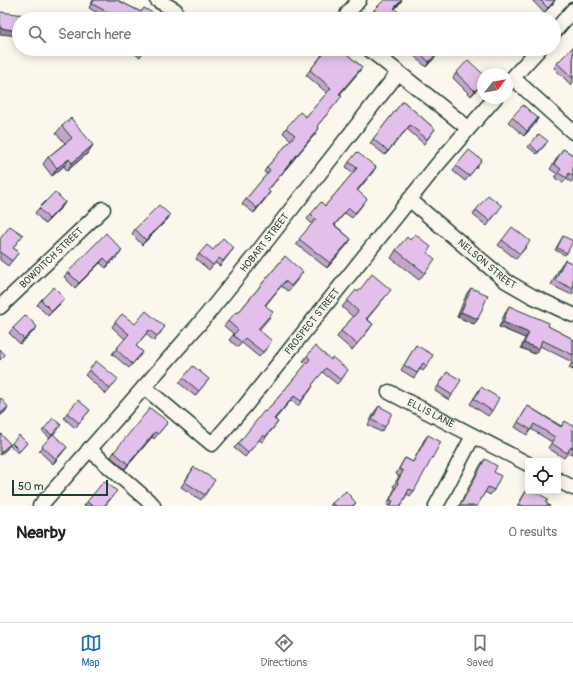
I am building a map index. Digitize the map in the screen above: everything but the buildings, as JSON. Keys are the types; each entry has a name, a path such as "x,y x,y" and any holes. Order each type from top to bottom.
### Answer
{"street":[{"path":"157,0 175,10"},
{"path":"349,12 359,0"},
{"path":"561,24 573,10"},
{"path":"377,56 468,128 490,104"},
{"path":"513,78 533,56"},
{"name":"HOBART STREET","path":"40,506 187,339 253,259 398,73"},
{"path":"513,83 573,132"},
{"name":"PROSPECT STREET","path":"144,387 212,444 245,406 468,128"},
{"name":"NELSON STREET","path":"410,200 506,281 532,296 573,315"},
{"name":"BOWDITCH STREET","path":"0,307 103,209"},
{"name":"ELLIS LANE","path":"389,392 525,462"},
{"path":"436,506 473,436"},
{"path":"89,449 153,504 152,506"},
{"path":"561,482 573,488"}]}
